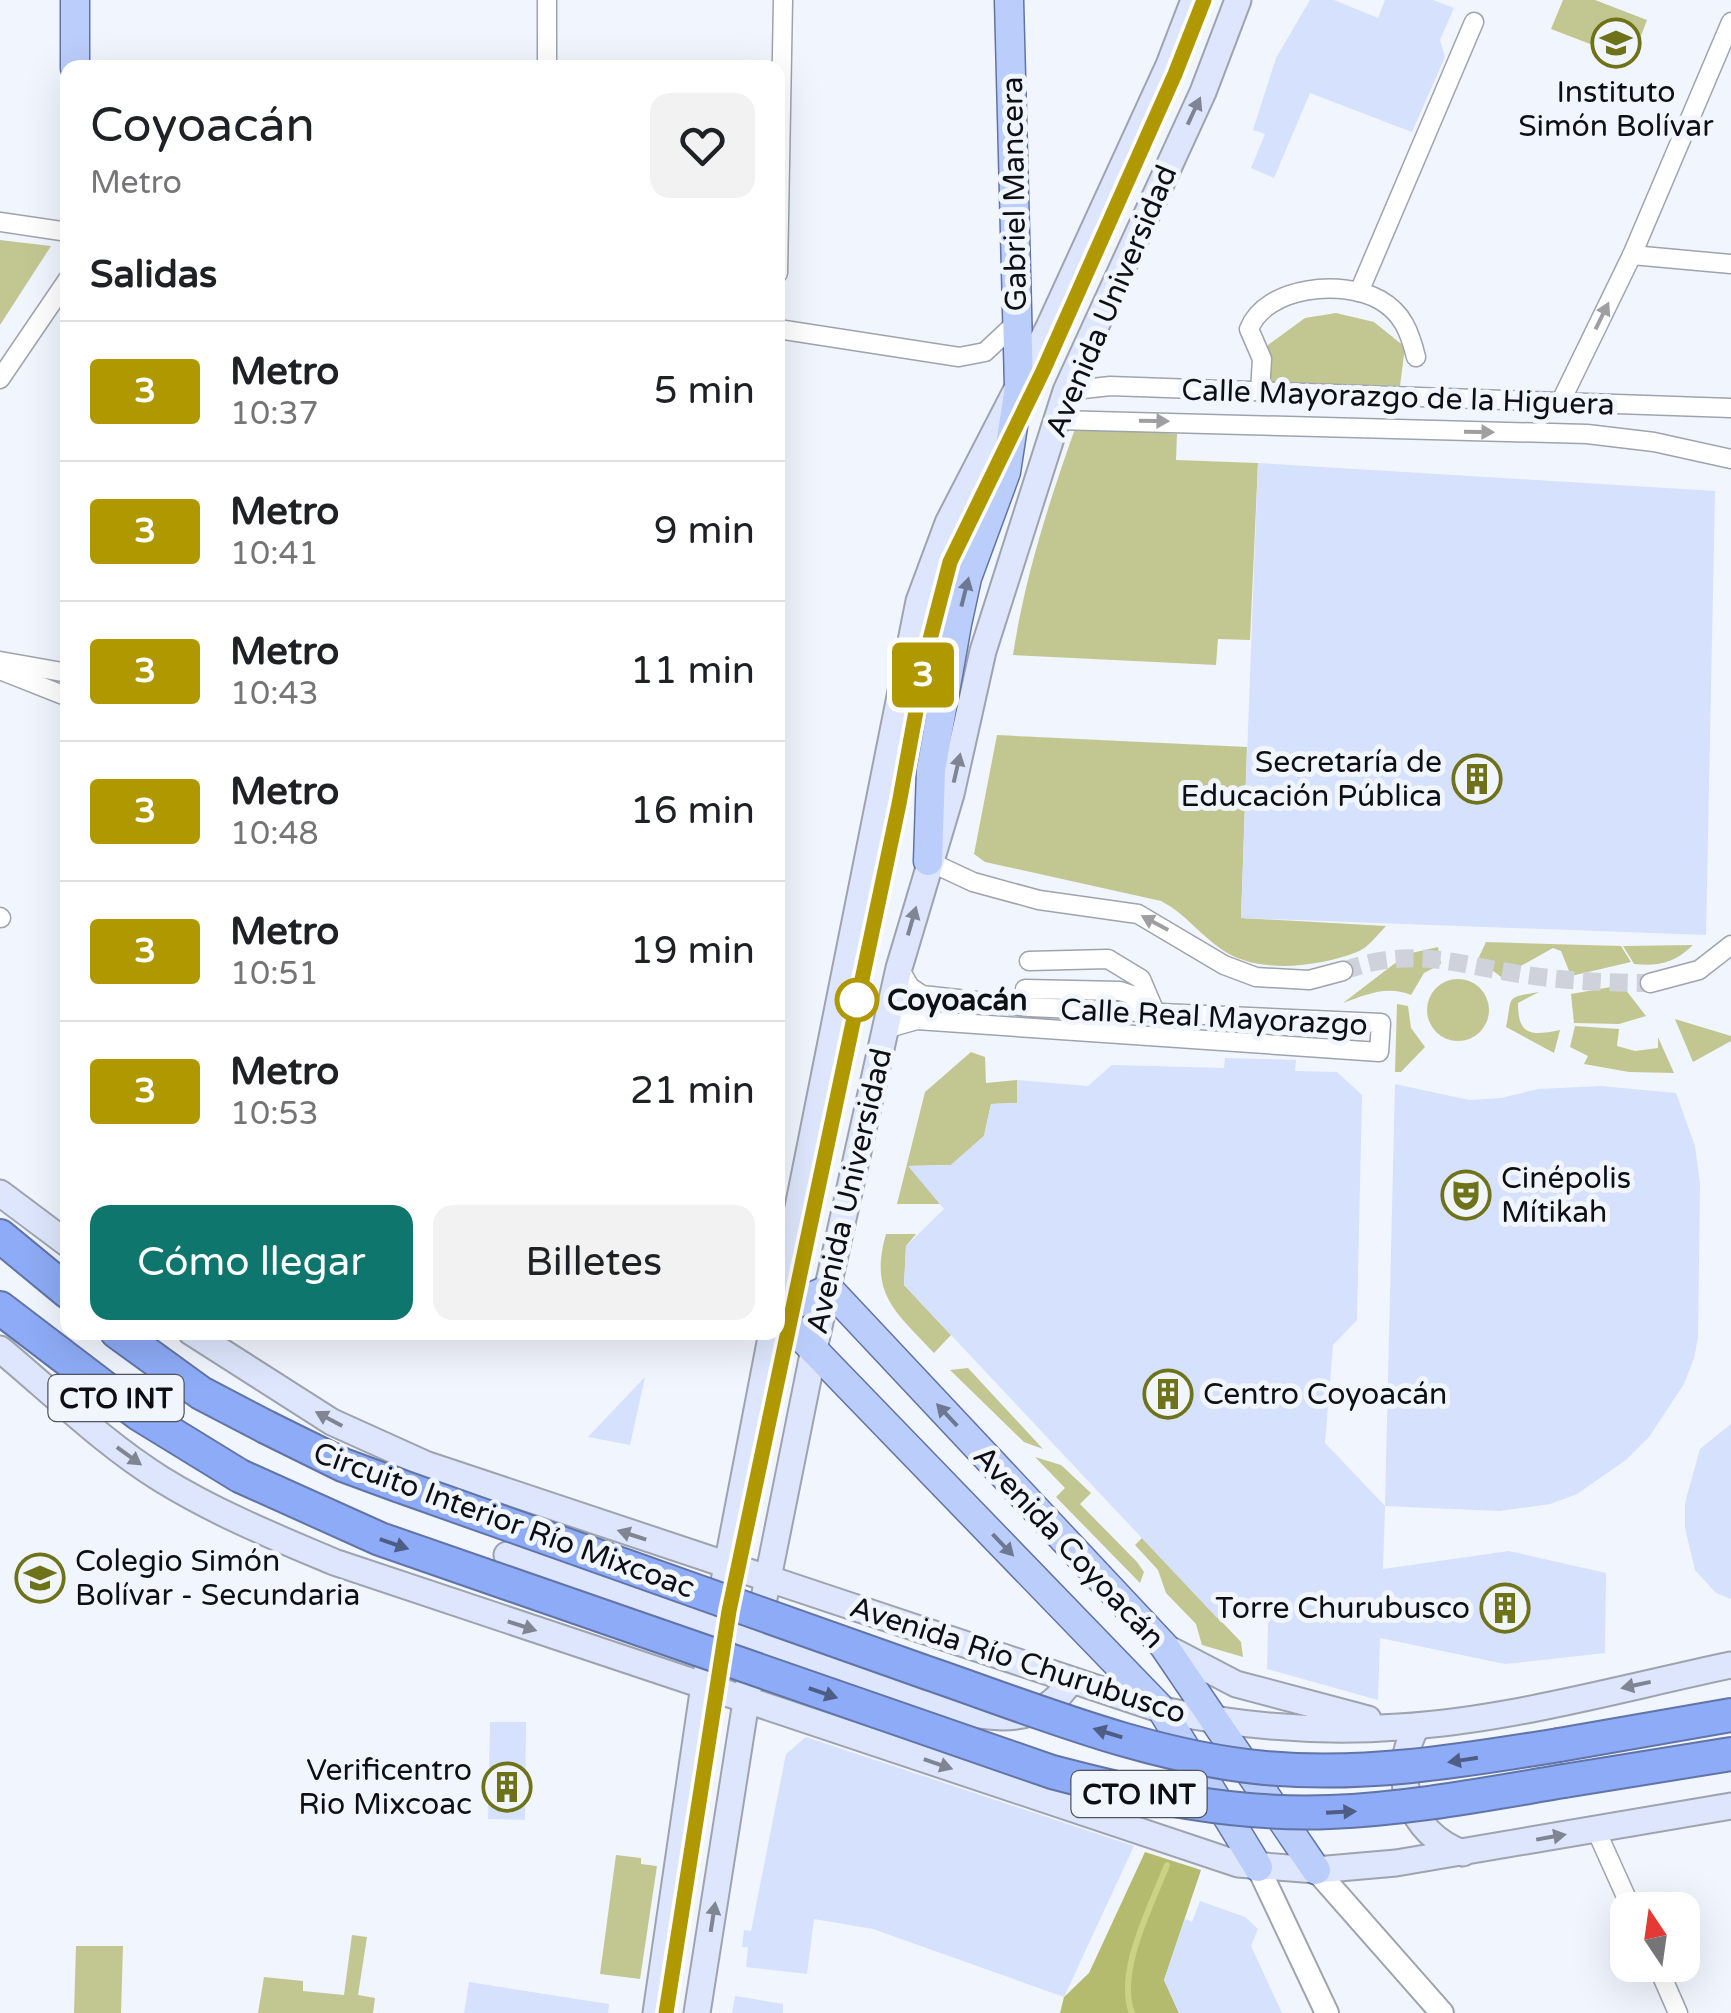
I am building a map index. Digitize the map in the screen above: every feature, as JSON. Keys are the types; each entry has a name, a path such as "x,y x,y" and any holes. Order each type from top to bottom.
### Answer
{"highway":[{"path":"0,1236 60,1285"},
{"name":"Circuito Interior Río Mixcoac","path":"0,1308 138,1414 240,1476 380,1539 1052,1772 1168,1800 1261,1811 1328,1812 1404,1807 1731,1754"},
{"name":"Circuito Interior Río Mixcoac","path":"128,1340 202,1393 343,1465 728,1616"},
{"name":"CTO INT","path":"728,1616 1219,1762 1358,1772 1414,1768 1731,1715"}],"main road":[{"path":"75,0 75,60"},
{"name":"Gabriel Mancera","path":"928,861 931,770 957,624 967,578 1006,472 1018,387 1009,0"},
{"name":"Avenida Universidad","path":"785,1276 919,601 948,523 1049,326 1169,65 1194,0"},
{"name":"Avenida Universidad","path":"698,2013 767,1580 898,968 928,861 952,794 984,651 1066,391 1203,92 1238,0"},
{"path":"1049,326 1066,391"},
{"path":"0,1193 60,1238"},
{"path":"785,1308 829,1289"},
{"name":"Avenida Coyoacán","path":"829,1289 1164,1646 1316,1870"},
{"name":"Avenida Coyoacán","path":"785,1318 1162,1710 1258,1867"},
{"name":"CTO INT","path":"204,1340 332,1422 425,1464 725,1566"},
{"name":"Avenida Universidad","path":"656,2013 704,1685 728,1616 725,1566 770,1340"},
{"name":"CTO INT","path":"0,1350 160,1478 212,1508 334,1562 1212,1856 1258,1867 1316,1870 1462,1853 1731,1806"},
{"path":"448,1600 472,1594 488,1583 507,1555 509,1518 497,1490"},
{"path":"507,1555 728,1616 756,1638 987,1716 1016,1717 1042,1709 1059,1700 1070,1681"},
{"name":"Avenida Río Churubusco","path":"725,1566 1070,1681 1162,1710 1217,1722 1262,1726 1409,1726 1522,1709 1731,1665"},
{"path":"1164,1646 1199,1668 1236,1684 1409,1726 1405,1753 1410,1807 1428,1834 1462,1853"}],"street":[{"path":"547,0 547,60"},
{"path":"782,60 783,0"},
{"path":"1359,292 1474,22"},
{"path":"1560,403 1632,255 1731,22"},
{"path":"0,222 60,231"},
{"path":"1632,255 1731,264"},
{"path":"0,379 60,291"},
{"path":"1260,392 1262,359 1249,329 1253,318 1275,301 1305,291 1359,292 1381,301 1408,328 1416,357"},
{"path":"785,329 959,358 985,352 1017,322"},
{"name":"Calle Mayorazgo de la Higuera","path":"1066,391 1110,386 1731,408"},
{"path":"1057,420 1587,434 1654,442 1731,460"},
{"path":"2,669 60,673"},
{"path":"2,669 60,693"},
{"name":"Calle Real Mayorazgo","path":"928,861 973,882 1039,900 1138,914 1224,966 1256,978 1309,980 1344,971"},
{"path":"1650,983 1699,970 1731,945"},
{"path":"1029,961 1108,959 1141,978 1153,1007"},
{"name":"Calle Real Mayorazgo","path":"885,1029 911,1020 1379,1052 1381,1024 922,994 910,987 898,968"},
{"name":"Calle Real Mayorazgo","path":"1028,998 1028,1026"},
{"path":"1596,1830 1624,1892"},
{"path":"1258,1867 1327,2013"},
{"path":"1316,1870 1442,2013"},
{"path":"1664,1982 1678,2013"}],"green space":[{"path":"1563,0 1595,0 1647,20 1632,60 1551,29"},
{"path":"0,240 51,246 0,325"},
{"path":"1336,313 1374,322 1405,347 1400,386 1268,383 1268,345 1305,318"},
{"path":"1076,426 1177,434 1176,460 1258,463 1250,640 1218,639 1216,665 1013,655 1039,539"},
{"path":"997,735 1247,747 1241,918 1386,926 1365,947 1341,957 1288,966 1252,963 1221,949 1161,901 985,862 974,854"},
{"path":"1486,942 1621,946 1631,962 1571,976 1561,951 1553,948 1501,977 1478,959"},
{"path":"1693,945 1673,959 1651,965 1634,964 1623,946"},
{"path":"1438,947 1441,964 1424,973 1411,995 1385,991 1343,1003 1407,954"},
{"path":"1458,979 1480,988 1489,1010 1480,1032 1458,1041 1436,1032 1427,1010 1436,988"},
{"path":"1622,985 1646,1016 1619,1024 1574,1023 1571,994"},
{"path":"1539,992 1518,1003 1520,1022 1534,1033 1560,1030 1554,1053 1506,1027 1512,1000"},
{"path":"1397,1004 1408,1006 1411,1028 1425,1047 1401,1072 1395,1072"},
{"path":"1675,1019 1731,1036 1731,1041 1693,1062"},
{"path":"1575,1026 1619,1029 1617,1046 1635,1051 1658,1048 1658,1037 1674,1073 1629,1072 1584,1064 1588,1056 1570,1047"},
{"path":"971,1052 985,1057 986,1083 1017,1080 1017,1103 991,1104 984,1136 951,1165 909,1166 940,1204 897,1204 925,1092"},
{"path":"886,1234 916,1234 906,1246 904,1285 951,1335 934,1353 897,1313 883,1287"},
{"path":"968,1368 1043,1449 1024,1442 950,1370"},
{"path":"1035,1457 1061,1465 1091,1493 1080,1504 1137,1562 1144,1572 1140,1583 1056,1497 1065,1488"},
{"path":"1142,1538 1241,1642 1243,1657 1202,1645 1196,1624 1166,1593 1158,1570 1135,1545"},
{"path":"1145,1852 1201,1870 1164,1980 1179,2013 1060,2013 1064,1997 1089,1973"},
{"path":"616,1855 641,1858 641,1864 657,1866 640,1979 600,1974"},
{"path":"352,1935 367,1937 358,1995 375,1998 373,2013 258,2013 264,1977 303,1981 303,1991 344,1995"},
{"path":"76,1946 123,1946 121,2013 74,2013"}],"building":[{"path":"1310,0 1334,0 1378,18 1385,0 1433,0 1454,8 1440,40 1445,57 1412,132 1310,93 1274,178 1251,168 1265,134 1253,130 1276,58"},
{"name":"Secretaría de Educación Pública","path":"1258,463 1715,491 1706,935 1241,918"},
{"name":"Centro Coyoacán","path":"1225,1058 1296,1060 1295,1071 1337,1072 1362,1095 1357,1320 1333,1345 1325,1443 1385,1506 1383,1569 1509,1551 1606,1573 1605,1653 1505,1664 1380,1638 1378,1700 1267,1669 1268,1620 1217,1618 904,1285 906,1246 944,1209 908,1166 951,1165 984,1136 991,1104 1017,1103 1017,1080 1088,1086 1112,1065 1224,1068"},
{"path":"1395,1084 1469,1100 1501,1098 1538,1089 1601,1086 1676,1093 1695,1146 1700,1184 1698,1338 1694,1358 1684,1384 1649,1437 1626,1460 1577,1494 1550,1504 1500,1511 1385,1506"},
{"path":"645,1377 630,1445 588,1437"},
{"path":"1731,1424 1731,1599 1716,1593 1695,1570 1685,1528 1685,1503 1700,1449"},
{"name":"Verificentro Rio Mixcoac","path":"490,1722 526,1722 525,1820 488,1819"},
{"path":"806,1737 1134,1846 1064,1997 873,1929 814,1919 807,1974 746,1967 748,1947 742,1947 744,1930 751,1931 786,1754"},
{"path":"1200,1901 1245,1917 1258,1929 1251,1946 1282,2013 1179,2013 1164,1980 1185,1919 1192,1922"},
{"path":"469,1982 609,2004 608,2013 464,2013"},
{"path":"735,1996 783,2004 783,2013 732,2013"}],"waterway":[{"path":"1132,2013 1128,1997 1132,1959 1167,1865"}],"tunnel":[{"path":"1343,971 1369,963 1414,958 1557,979 1650,983"}],"metro line":[{"name":"3","path":"666,2013 729,1611 899,804 927,651 950,562 1043,371 1204,0"}],"place":[{"name":"Instituto Simón Bolívar","path":"1616,43"},
{"name":"Secretaría de Educación Pública","path":"1477,779"},
{"name":"Coyoacán","path":"857,1000"},
{"name":"Cinépolis Mítikah","path":"1466,1195"},
{"name":"Centro Coyoacán","path":"1168,1394"},
{"name":"Colegio Simón Bolívar - Secundaria","path":"40,1578"},
{"name":"Torre Churubusco","path":"1505,1608"},
{"name":"Verificentro Rio Mixcoac","path":"507,1787"}]}
